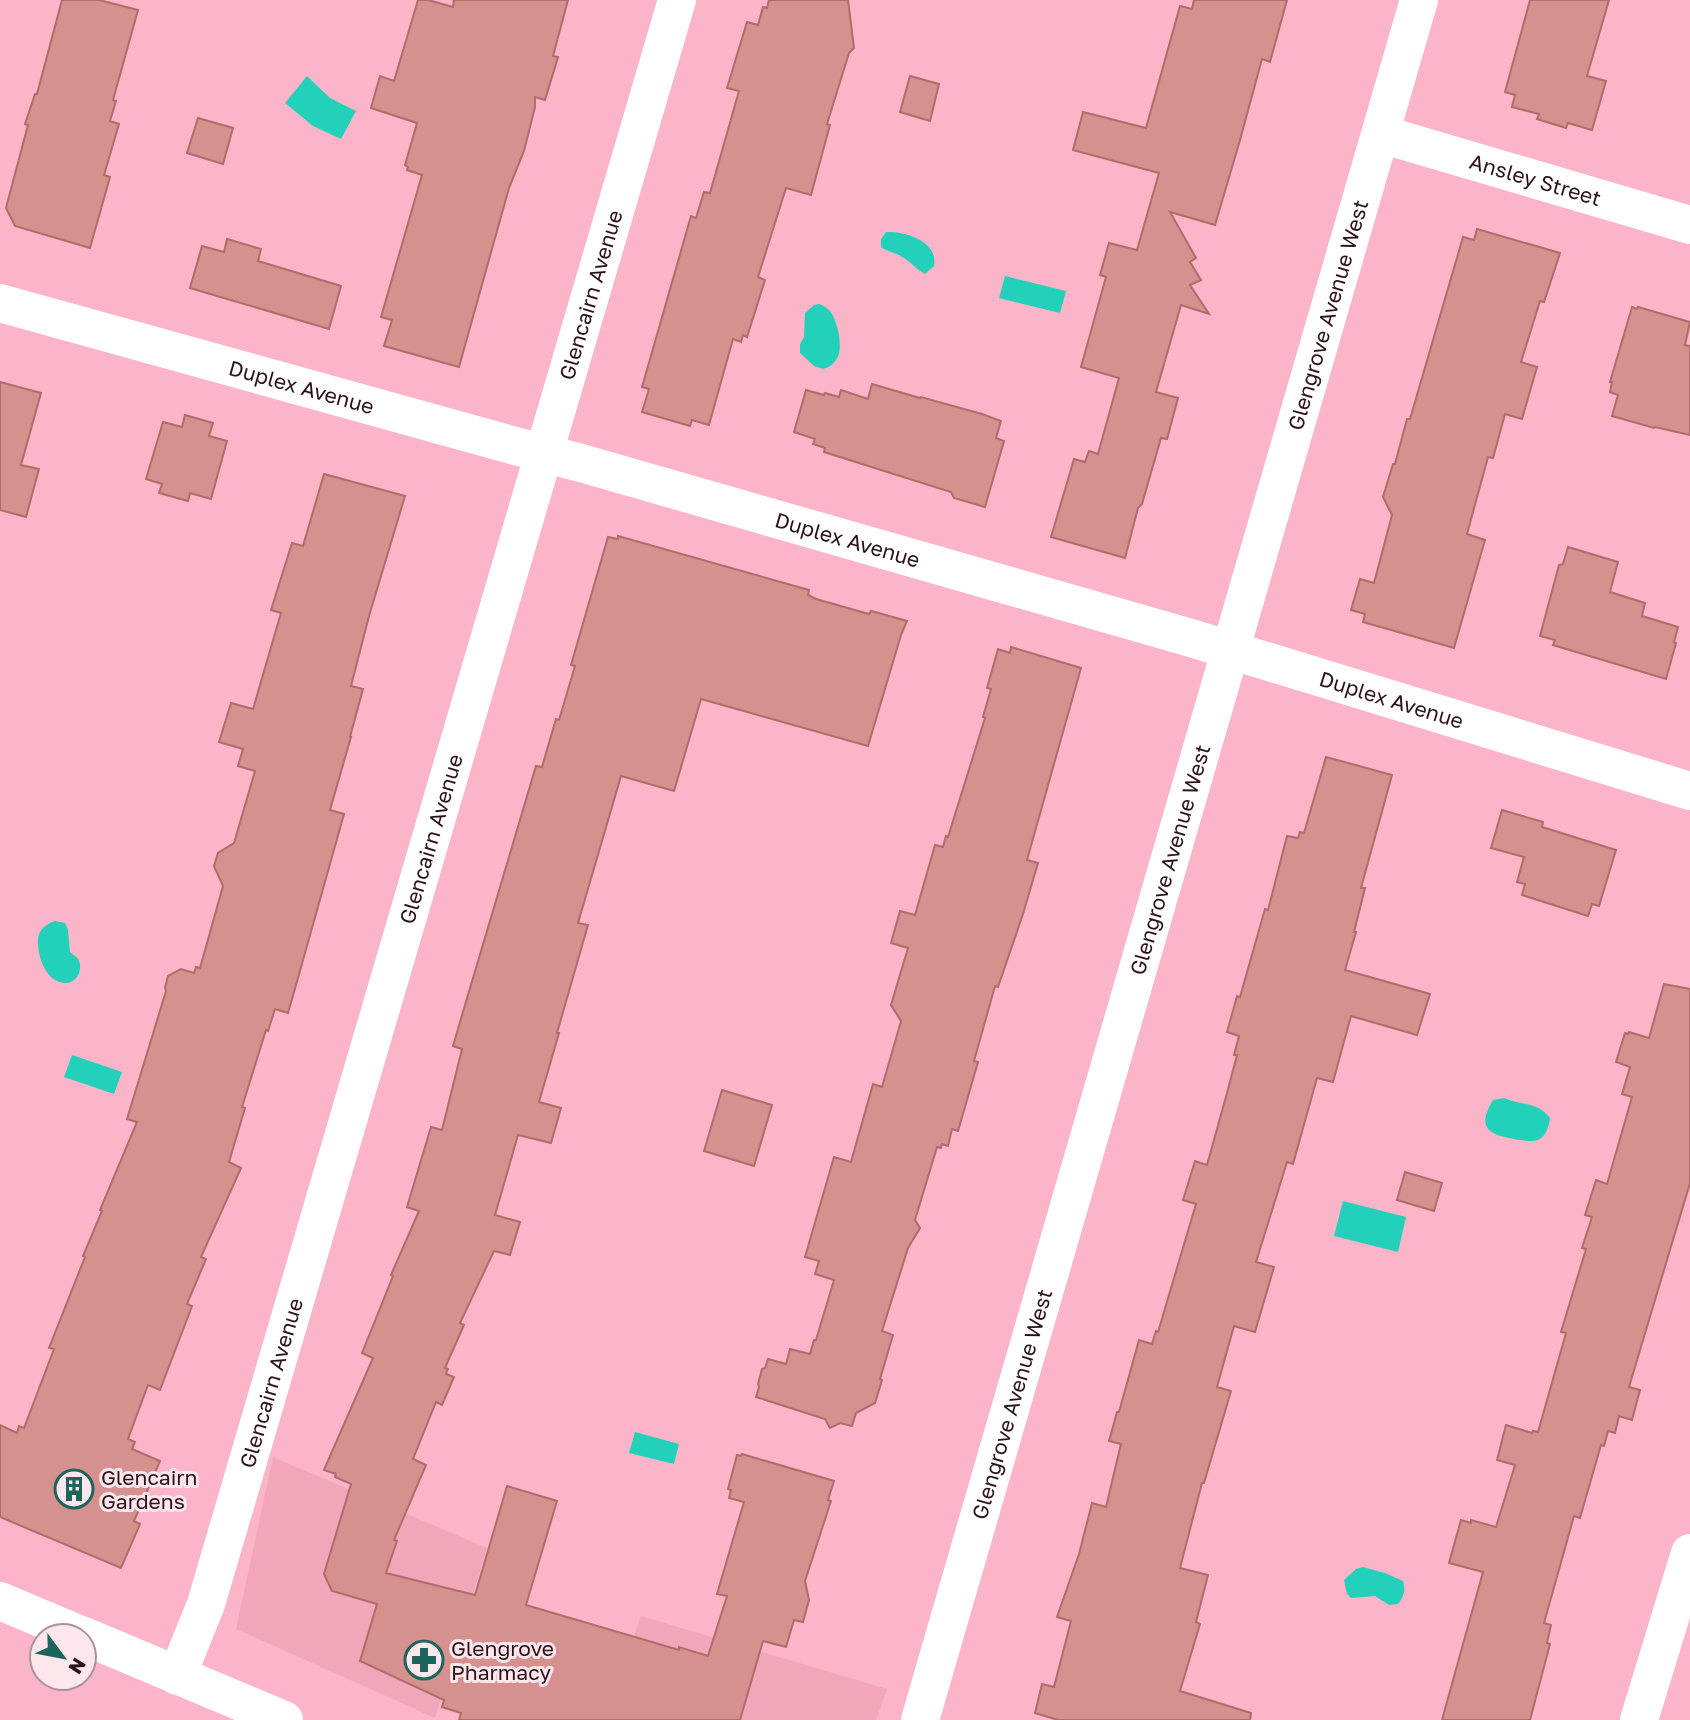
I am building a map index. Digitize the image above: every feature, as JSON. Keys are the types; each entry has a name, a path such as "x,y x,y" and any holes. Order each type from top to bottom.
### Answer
{"street":[{"name":"Glencairn Avenue","path":"177,1676 202,1615 677,0"},
{"name":"Glengrove Avenue West","path":"920,1720 1419,0"},
{"name":"Ansley Street","path":"1381,134 1690,225"},
{"name":"Duplex Avenue","path":"0,303 608,470 1231,650 1690,790"},
{"path":"1639,1720 1690,1553"},
{"path":"0,1601 50,1622"},
{"path":"98,1642 284,1720"}],"shaded area":[{"path":"307,76 330,98 356,111 341,139 313,126 285,103"},
{"path":"886,232 911,236 926,244 934,258 934,266 925,274 901,256 881,247 881,239"},
{"path":"1005,276 1066,291 1060,313 999,298"},
{"path":"820,304 829,310 834,319 840,344 836,359 823,369 814,366 800,353 805,313 814,305"},
{"path":"55,921 65,923 70,952 80,963 78,975 69,983 52,978 39,952 38,939 41,930"},
{"path":"72,1055 122,1072 114,1094 64,1077"},
{"path":"1504,1098 1534,1106 1545,1113 1550,1118 1545,1134 1531,1141 1500,1136 1489,1130 1485,1120 1489,1108 1493,1100"},
{"path":"1343,1201 1406,1217 1398,1252 1334,1236"},
{"path":"635,1432 679,1444 674,1464 629,1453"},
{"path":"273,1457 487,1548 435,1718 236,1629"},
{"path":"1363,1567 1403,1581 1404,1593 1398,1604 1389,1605 1375,1596 1351,1598 1347,1594 1344,1580 1356,1569"},
{"path":"641,1616 887,1689 876,1720 605,1720"}],"building":[{"path":"62,0 99,0 138,10 113,100 116,101 110,121 119,124 104,175 110,177 90,248 15,226 6,208 28,125 25,124 37,94"},
{"path":"418,0 453,7 454,0 568,0 553,56 558,57 545,100 535,97 524,151 509,188 459,367 384,346 392,320 381,317 422,175 407,170 405,165 417,123 371,108 380,76 394,81"},
{"path":"769,0 848,0 854,48 849,53 827,124 830,125 811,195 786,188 758,277 765,280 747,337 743,335 741,342 733,339 709,425 692,420 690,426 642,412 649,389 642,387 691,216 696,218 704,192 710,193 739,91 727,88 747,22 758,25 763,7 767,8"},
{"path":"1194,0 1287,0 1270,62 1262,59 1215,225 1170,212 1196,258 1190,262 1201,280 1190,285 1209,314 1181,305 1156,392 1178,398 1167,439 1161,438 1125,558 1051,537 1074,459 1085,462 1089,451 1098,454 1119,378 1081,367 1106,277 1100,275 1109,243 1137,250 1159,173 1073,150 1083,112 1146,128 1180,6 1192,9"},
{"path":"1530,0 1609,0 1587,76 1606,81 1592,130 1568,123 1566,128 1537,119 1539,114 1512,107 1515,95 1505,92"},
{"path":"910,76 939,84 930,121 900,112"},
{"path":"198,118 233,128 223,164 187,153"},
{"path":"1477,229 1560,253 1544,302 1540,301 1521,362 1537,367 1522,419 1505,414 1493,458 1488,457 1467,534 1485,540 1454,648 1363,622 1365,614 1351,610 1360,579 1374,583 1392,515 1383,497 1407,419 1410,419 1463,237 1474,240"},
{"path":"227,239 261,249 258,261 341,286 329,329 190,288 202,246 224,252"},
{"path":"1632,307 1690,322 1685,345 1690,346 1690,435 1612,416 1618,395 1610,392 1610,382"},
{"path":"0,382 41,393 21,465 39,469 26,517 0,510"},
{"path":"872,384 1001,421 996,438 1004,441 985,507 954,498 951,492 824,452 825,448 813,444 815,439 794,432 806,390 839,397 841,390 868,399"},
{"path":"185,415 213,423 209,436 227,441 211,499 190,493 188,501 159,493 162,484 146,479 163,422 182,427"},
{"path":"324,474 405,496 351,686 363,689 330,810 344,814 288,1013 275,1009 268,1031 266,1030 242,1107 245,1108 229,1162 241,1168 201,1257 206,1259 187,1304 192,1306 160,1390 148,1385 128,1439 135,1442 132,1449 160,1461 134,1521 140,1524 121,1568 0,1517 0,1425 17,1433 19,1426 24,1428 54,1349 49,1348 102,1211 100,1210 137,1122 127,1119 166,991 168,976 181,969 194,973 196,967 200,968 223,886 214,866 218,853 234,843 255,771 238,766 243,749 219,742 231,703 253,709 281,613 271,610 292,543 303,546"},
{"path":"618,536 809,590 808,595 816,599 869,614 871,611 907,621 868,746 701,699 674,791 621,776 578,923 588,925 539,1102 561,1108 551,1143 518,1135 495,1215 520,1222 510,1255 494,1251 460,1323 464,1325 445,1368 448,1369 446,1374 454,1377 442,1405 436,1402 413,1459 426,1465 394,1540 397,1541 386,1573 475,1595 507,1486 557,1501 526,1605 708,1656 727,1596 717,1594 744,1502 729,1498 731,1490 728,1489 737,1455 742,1454 834,1481 828,1500 831,1501 805,1581 809,1600 803,1622 794,1620 786,1647 763,1641 740,1720 459,1720 461,1713 442,1707 444,1700 360,1661 377,1604 332,1591 324,1574 351,1484 324,1470 373,1358 362,1353 393,1276 391,1275 419,1211 407,1207 431,1127 442,1130 462,1049 453,1046 536,766 542,767 556,719 559,720 575,666 571,665 608,537 618,539"},
{"path":"1568,547 1618,562 1610,592 1645,603 1642,616 1678,627 1666,679 1553,645 1555,640 1540,636 1559,565 1563,564"},
{"path":"1011,647 1081,668 1027,860 1038,863 998,987 995,986 974,1061 978,1062 958,1131 952,1129 948,1146 942,1144 941,1148 937,1147 915,1220 920,1228 908,1248 882,1331 893,1335 875,1403 856,1413 852,1426 840,1423 830,1428 825,1419 756,1397 758,1384 768,1359 786,1364 790,1349 810,1354 816,1340 834,1280 815,1274 819,1261 805,1257 834,1157 851,1162 873,1084 882,1087 901,1021 891,1005 908,948 891,943 900,911 915,915 935,845 943,847 946,836 948,837 985,718 983,717 991,689 987,688 998,649 1010,653"},
{"path":"1326,757 1392,775 1361,888 1365,888 1345,970 1430,994 1417,1035 1351,1016 1333,1082 1317,1078 1293,1164 1287,1162 1256,1262 1274,1267 1255,1332 1234,1326 1217,1387 1231,1391 1202,1483 1180,1568 1208,1575 1196,1622 1200,1624 1180,1691 1251,1713 1250,1720 1058,1720 1035,1713 1042,1684 1054,1687 1071,1621 1057,1617 1079,1554 1092,1503 1106,1507 1121,1444 1109,1441 1117,1412 1139,1340 1152,1344 1156,1331 1158,1332 1196,1204 1183,1200 1195,1161 1207,1165 1237,1055 1234,1055 1239,1036 1227,1032 1237,996 1240,997 1265,909 1268,910 1287,836 1298,838 1300,832 1304,833"},
{"path":"1502,810 1543,822 1542,827 1616,850 1599,906 1592,904 1588,916 1522,895 1525,884 1517,882 1524,857 1491,848"},
{"path":"1664,984 1690,989 1690,1183 1629,1387 1640,1390 1632,1420 1619,1416 1615,1433 1608,1431 1604,1446 1601,1445 1580,1518 1574,1516 1544,1623 1551,1625 1547,1643 1550,1644 1530,1720 1442,1720 1483,1572 1449,1563 1461,1520 1496,1527 1515,1465 1497,1460 1506,1425 1532,1433 1538,1432 1566,1333 1561,1332 1586,1249 1582,1248 1592,1217 1585,1215 1596,1180 1607,1184 1632,1097 1622,1094 1630,1067 1616,1062 1625,1033 1649,1038"},
{"path":"722,1090 772,1105 754,1166 704,1151"},
{"path":"1405,1172 1442,1183 1434,1211 1397,1200"}],"place":[{"name":"Glencairn Gardens","path":"74,1489"},
{"name":"Glengrove Pharmacy","path":"424,1660"}]}
